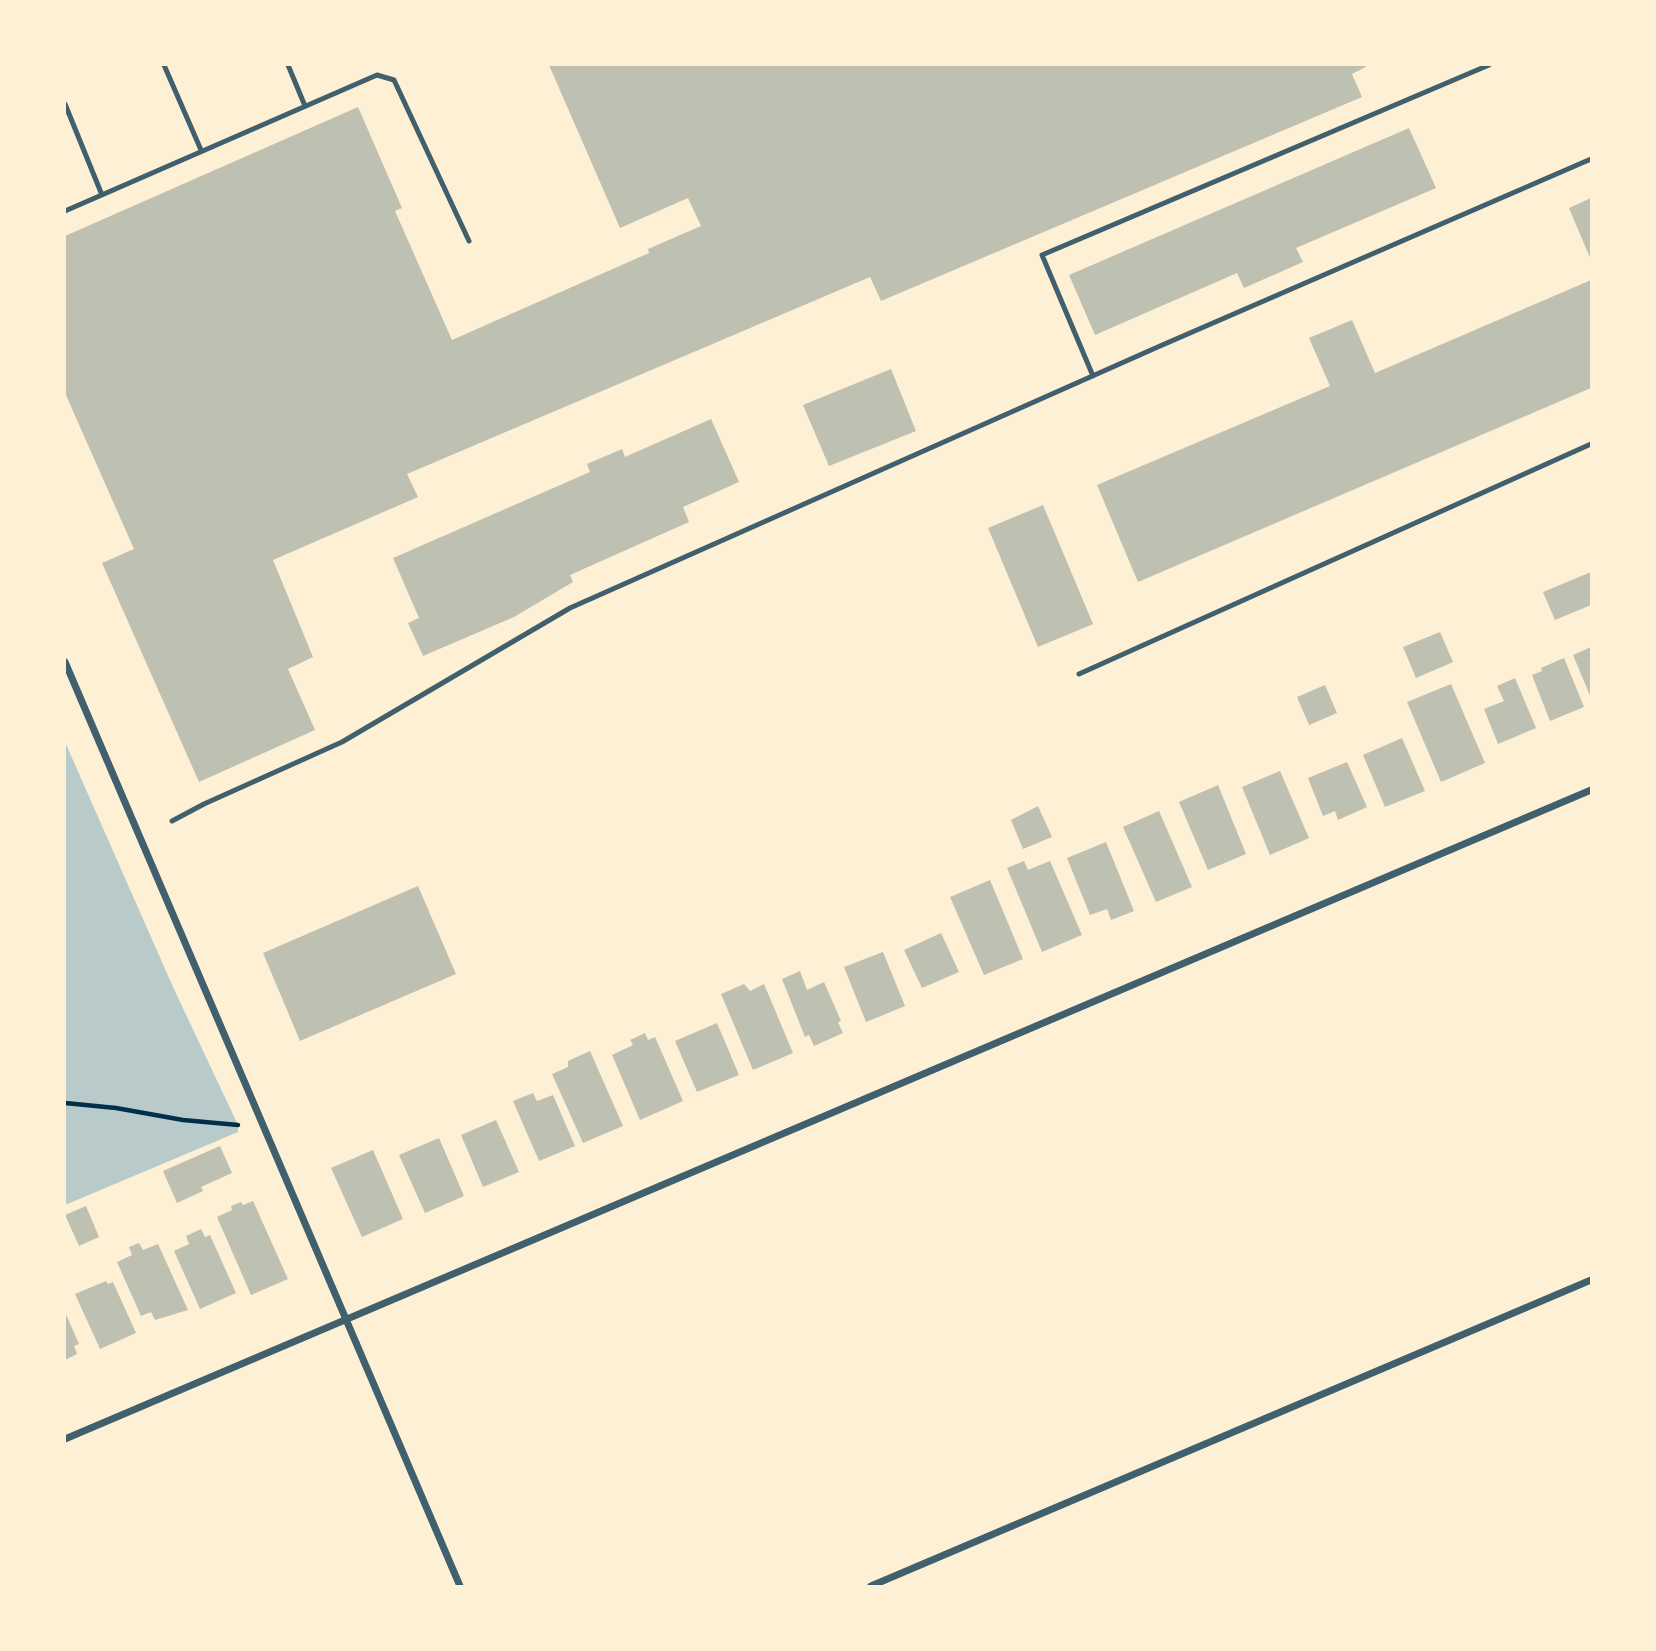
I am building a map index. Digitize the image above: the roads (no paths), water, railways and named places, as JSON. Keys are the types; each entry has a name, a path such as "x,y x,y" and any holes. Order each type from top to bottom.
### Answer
{"street":[{"path":"65,662 460,1586"},
{"path":"65,1439 1591,790"},
{"path":"871,1586 1591,1280"}],"lane":[{"path":"164,65 201,150"},
{"path":"288,65 305,106"},
{"path":"1093,376 1042,255 1489,65"},
{"path":"65,211 377,75 394,80 469,242"},
{"path":"65,104 102,195"},
{"path":"172,821 342,742 570,608 1591,159"},
{"path":"1079,674 1591,444"}]}
